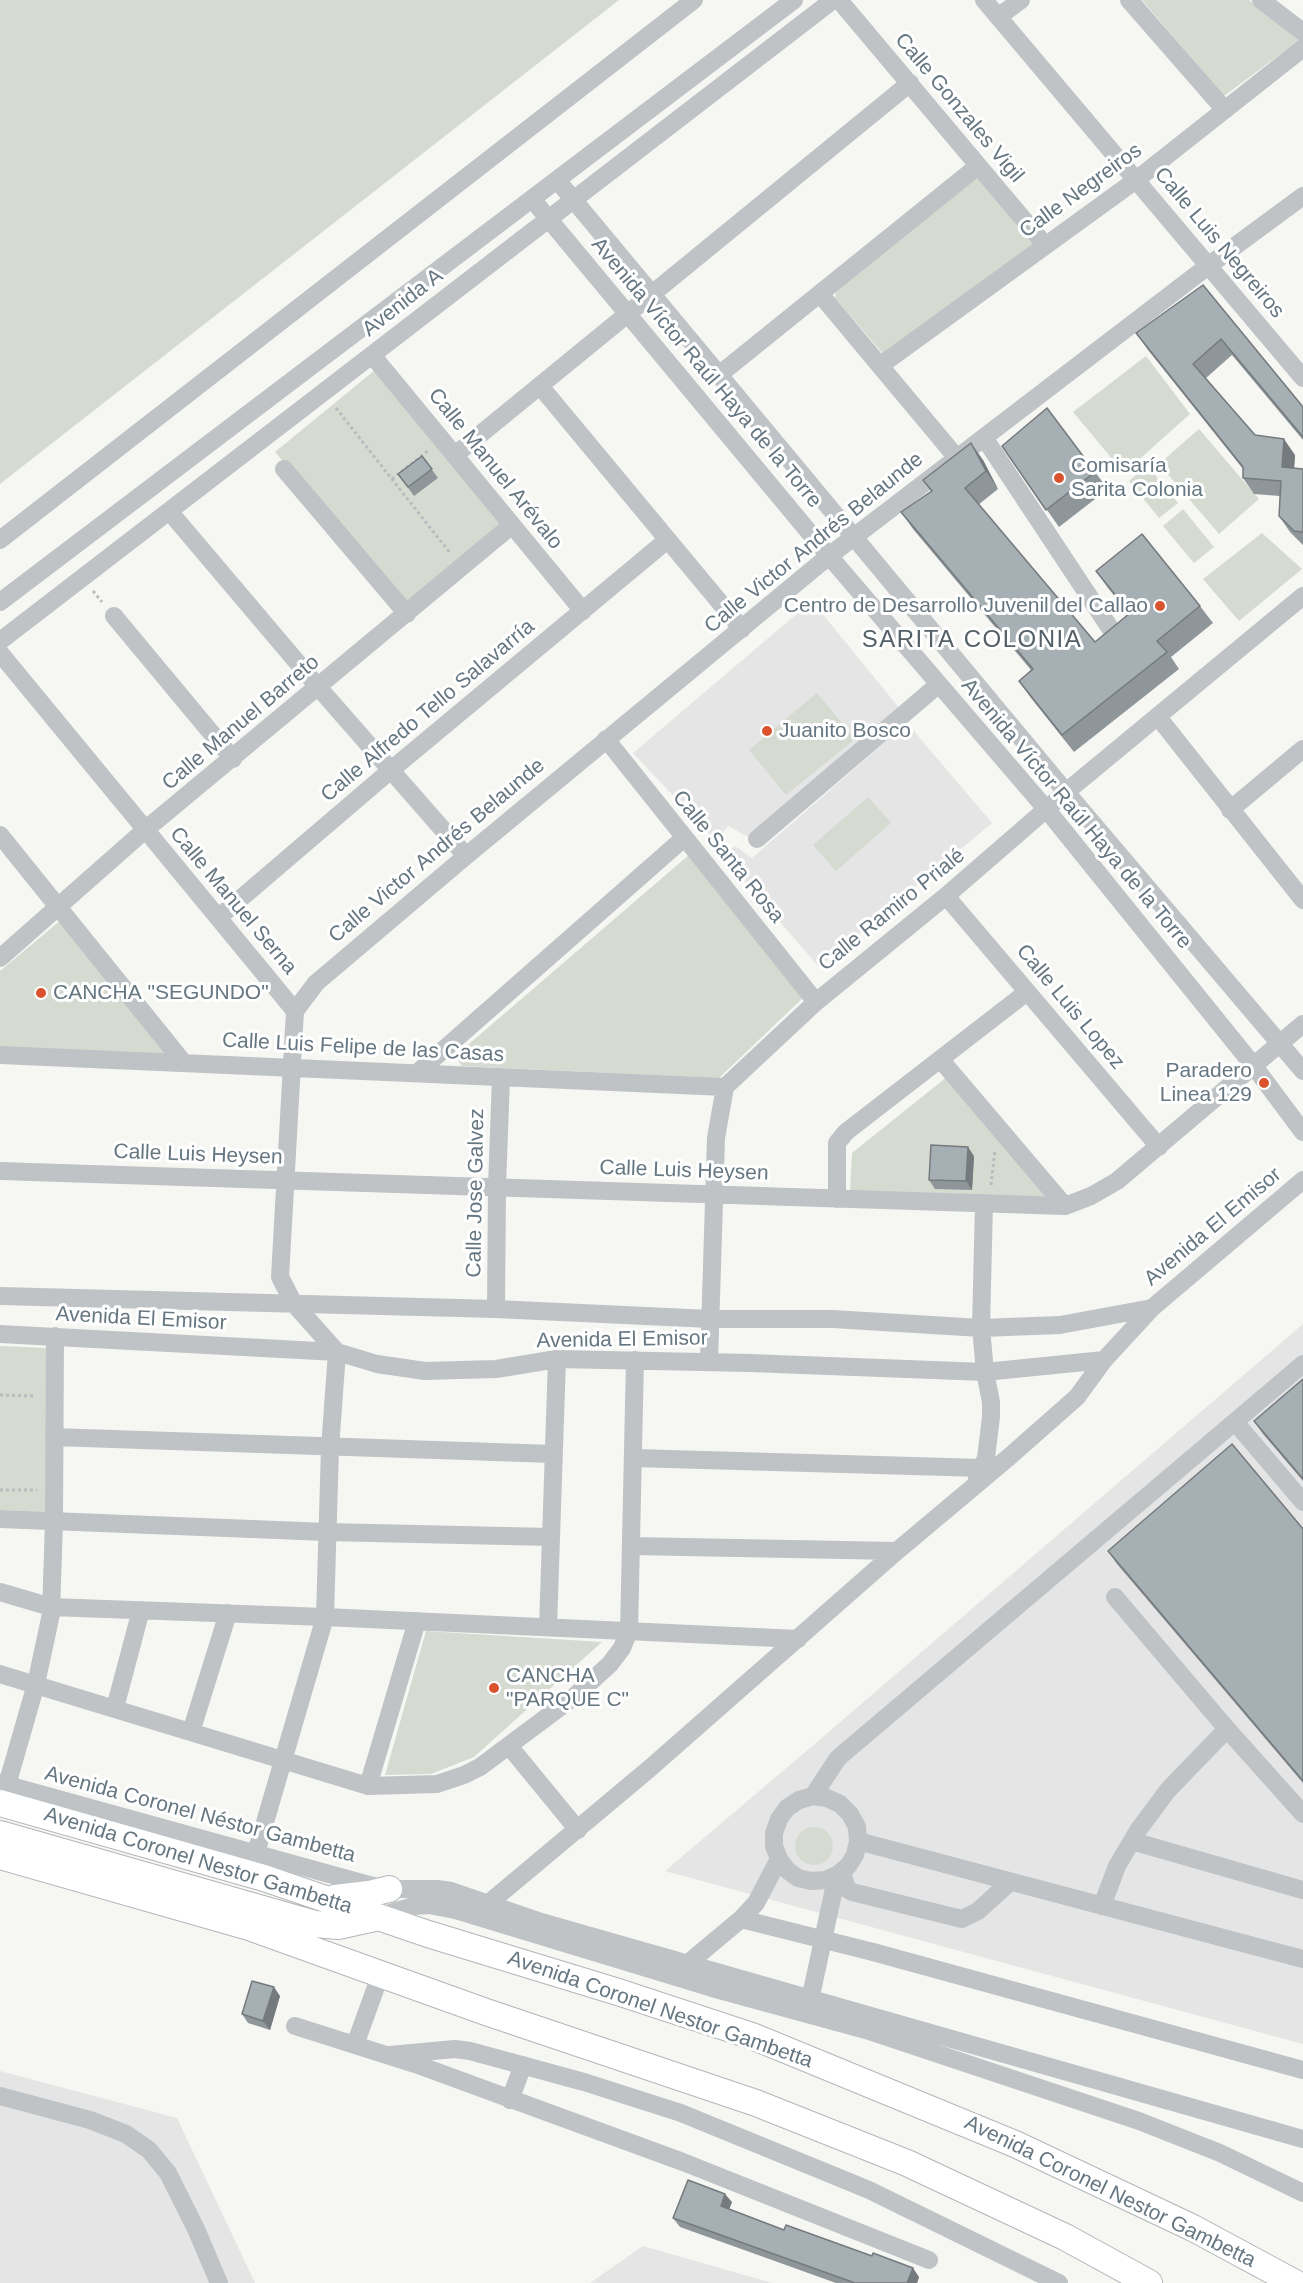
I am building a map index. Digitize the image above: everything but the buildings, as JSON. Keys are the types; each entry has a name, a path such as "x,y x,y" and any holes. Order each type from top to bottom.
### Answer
{"highway":[{"name":"Avenida Coronel Nestor Gambetta","path":"2,1790 381,1916 428,1934 618,1992 774,2044 1014,2144 1193,2228 1295,2283"},
{"path":"0,1834 315,1924 338,1926 381,1916"},
{"path":"0,1856 249,1927 486,2012 756,2103 907,2163 1065,2237 1149,2283"},
{"path":"319,1897 343,1898 389,1889"}],"street":[{"path":"0,540 694,0"},
{"name":"Avenida A","path":"0,602 794,0"},
{"name":"Avenida A","path":"0,641 833,0"},
{"name":"Calle Gonzales Vigil","path":"839,0 1046,245"},
{"name":"Calle Luis Negreiros","path":"984,0 1303,378"},
{"path":"998,16 1021,0"},
{"path":"1129,0 1225,110"},
{"path":"1262,0 1303,32"},
{"name":"Calle Negreiros","path":"881,365 1136,180 1303,48"},
{"path":"455,455 909,83"},
{"path":"720,374 978,166"},
{"name":"Avenida Víctor Raúl Haya de la Torre","path":"557,180 1066,792 1303,1071"},
{"name":"Calle Victor Andrés Belaunde","path":"295,1011 316,983 606,739 829,556 985,439 1208,266 1302,198"},
{"name":"Avenida Víctor Raúl Haya de la Torre","path":"532,199 829,556 1047,810 1253,1065 1303,1132"},
{"path":"820,294 957,458"},
{"name":"Calle Manuel Arévalo","path":"372,355 583,611"},
{"path":"540,386 742,629"},
{"path":"985,439 1110,628"},
{"path":"284,469 407,614"},
{"path":"169,511 466,856"},
{"name":"Calle Manuel Barreto","path":"0,958 145,830 319,688 512,525"},
{"name":"Calle Alfredo Tello Salavarría","path":"219,917 666,540"},
{"name":"Calle Ramiro Prialé","path":"724,1087 816,1002 946,896 1066,792 1303,596"},
{"path":"114,615 233,759"},
{"name":"Calle Manuel Serna","path":"0,653 295,1011"},
{"path":"757,839 939,684"},
{"path":"1158,717 1303,900"},
{"name":"Calle Santa Rosa","path":"606,739 816,1002"},
{"path":"1230,810 1303,748"},
{"path":"0,835 183,1062"},
{"path":"417,1073 684,838"},
{"name":"Calle Luis Lopez","path":"946,896 1159,1147"},
{"path":"837,1199 837,1143 846,1132 1027,992"},
{"path":"256,1853 325,1617 330,1448 337,1352 294,1304 279,1277 295,1011"},
{"name":"Calle Luis Heysen","path":"0,1171 837,1199 987,1198 1065,1206 1091,1196 1117,1181 1303,1024"},
{"name":"Calle Luis Felipe de las Casas","path":"0,1055 724,1087"},
{"path":"940,1059 1065,1206"},
{"name":"Calle Jose Galvez","path":"496,1309 501,1077"},
{"path":"709,1362 716,1195 716,1137 724,1087"},
{"name":"Avenida El Emisor","path":"0,1334 337,1352 377,1364 425,1371 496,1369 557,1359 986,1372 1104,1360 1152,1308 1303,1180"},
{"path":"970,1489 986,1458 991,1417 981,1328 987,1198"},
{"name":"Avenida El Emisor","path":"0,1296 496,1309 710,1319 833,1319 981,1328 1060,1325 1152,1308"},
{"path":"2,1790 36,1684 51,1607 55,1336"},
{"path":"548,1628 557,1359"},
{"path":"0,1674 368,1785 437,1784 464,1775 509,1746 575,1696 610,1664 622,1648 629,1631 635,1360"},
{"path":"489,1903 578,1830 1077,1397 1104,1360"},
{"path":"813,1796 838,1758 1303,1364"},
{"path":"1235,1422 1303,1502"},
{"path":"54,1437 553,1454"},
{"path":"634,1458 982,1468"},
{"path":"0,1519 327,1532 551,1537"},
{"path":"631,1546 897,1551"},
{"path":"0,1592 51,1607 798,1639"},
{"path":"1115,1597 1303,1814"},
{"path":"115,1708 141,1610"},
{"path":"191,1732 228,1613"},
{"path":"368,1785 417,1621"},
{"path":"1102,1906 1118,1866 1132,1841 1168,1790 1227,1729"},
{"path":"509,1746 578,1830"},
{"name":"Avenida Coronel Néstor Gambetta","path":"2,1790 256,1853 369,1885 389,1889 438,1889 686,1965 1303,2139"},
{"path":"810,2000 839,1874 855,1855 858,1841 854,1820 840,1804 827,1798 813,1796 799,1800 787,1808 779,1819 774,1833 774,1846 779,1859 787,1870 798,1878 811,1881 825,1880 839,1874"},
{"path":"858,1841 1303,1959"},
{"path":"1132,1841 1303,1890"},
{"path":"686,1965 741,1919 756,1903 779,1859"},
{"path":"839,1874 849,1890 962,1919 978,1911 1010,1882"},
{"path":"381,1916 414,1906 429,1905 455,1910 712,1988 866,2030 1139,2121 1221,2152 1303,2193"},
{"path":"741,1919 873,1952 1303,2070"},
{"path":"356,2045 381,1973"},
{"path":"295,2026 390,2055 683,2162 928,2260"},
{"path":"390,2055 455,2049 584,2082 692,2118 869,2190 1059,2283"},
{"path":"510,2100 523,2065"},
{"path":"0,2096 90,2120 126,2134 149,2150 168,2173 196,2229 219,2283"}],"path":[{"path":"336,408 450,553"},
{"path":"392,479 433,447"},
{"path":"82,578 114,615"},
{"path":"987,1198 995,1150"},
{"path":"0,1395 47,1396"},
{"path":"0,1490 44,1490"}],"shaded area":[{"path":"0,0 619,0 0,484"},
{"path":"1142,0 1249,0 1298,41 1224,96"},
{"path":"975,178 980,180 1033,245 884,355 835,298 836,291"},
{"path":"1146,356 1190,414 1124,473 1073,412"},
{"path":"375,370 504,525 406,607 275,452"},
{"path":"1199,429 1259,499 1219,534 1159,464"},
{"path":"1147,465 1178,503 1159,518 1129,481"},
{"path":"1183,509 1214,547 1194,563 1163,526"},
{"path":"1262,533 1302,569 1239,621 1203,579"},
{"name":"Juanito Bosco","path":"812,601 900,709 752,839 728,826 716,841 633,753"},
{"path":"817,693 855,739 786,795 749,750"},
{"path":"907,723 992,823 819,967 723,856 735,846 752,858"},
{"path":"868,797 891,823 836,871 813,845"},
{"path":"690,854 806,995 719,1078 462,1066 455,1056"},
{"path":"61,920 170,1058 0,1052 0,971"},
{"path":"948,1076 1045,1192 1043,1199 850,1193 852,1153"},
{"path":"1303,1324 1303,2044 665,1871 817,1742"},
{"path":"0,1346 47,1348 49,1512 0,1510"},
{"path":"426,1631 602,1642 474,1757 431,1774 385,1775"},
{"path":"814,1827 828,1832 833,1846 828,1860 814,1865 800,1860 795,1846 800,1832"},
{"path":"0,2071 177,2118 255,2283 0,2283"},
{"path":"643,2246 772,2283 590,2283"}],"place":[{"name":"Comisaría Sarita Colonia","path":"1059,478"},
{"name":"Centro de Desarrollo Juvenil del Callao","path":"1160,606"},
{"name":"Juanito Bosco","path":"767,731"},
{"name":"CANCHA \"SEGUNDO\"","path":"41,993"},
{"name":"Paradero Linea 129","path":"1264,1083"},
{"name":"CANCHA \"PARQUE C\"","path":"494,1688"}],"district":[{"name":"SARITA COLONIA","path":"972,640"}]}
